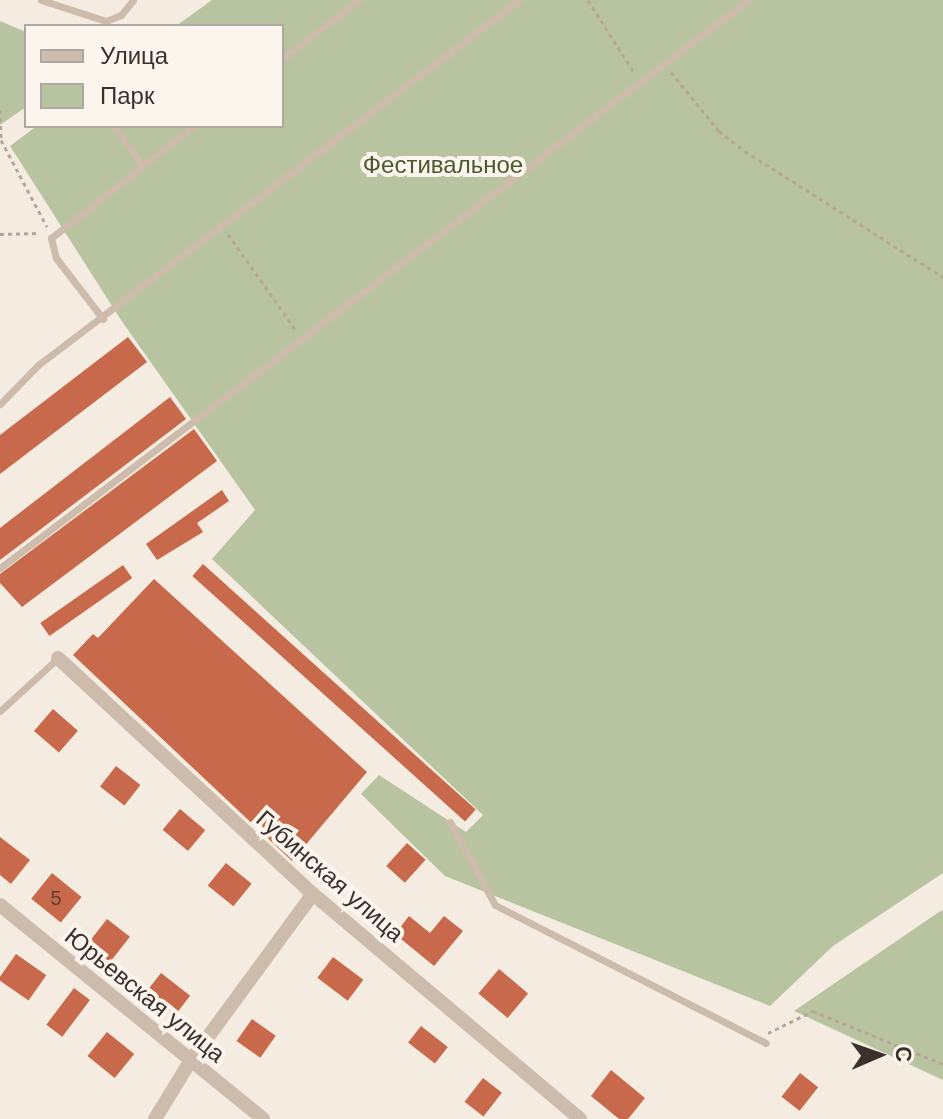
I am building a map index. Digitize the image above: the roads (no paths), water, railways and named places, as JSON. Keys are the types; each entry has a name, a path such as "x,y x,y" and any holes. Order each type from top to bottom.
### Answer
{"street":[{"name":"Губинская улица","path":"58,658 313,894 580,1119"},
{"path":"155,1119 191,1060 313,894"},
{"name":"Юрьевская улица","path":"0,905 263,1119"}],"lane":[{"path":"41,0 106,21 121,15 133,0"},
{"path":"284,57 359,0"},
{"path":"0,404 38,365 223,228 519,0"},
{"path":"0,568 748,0"},
{"path":"115,128 142,165"},
{"path":"103,319 56,258 51,238 191,128"},
{"path":"0,711 58,658"},
{"path":"450,822 495,905 766,1043"}],"park label":[{"name":"Фестивальное","path":"443,165"}]}
